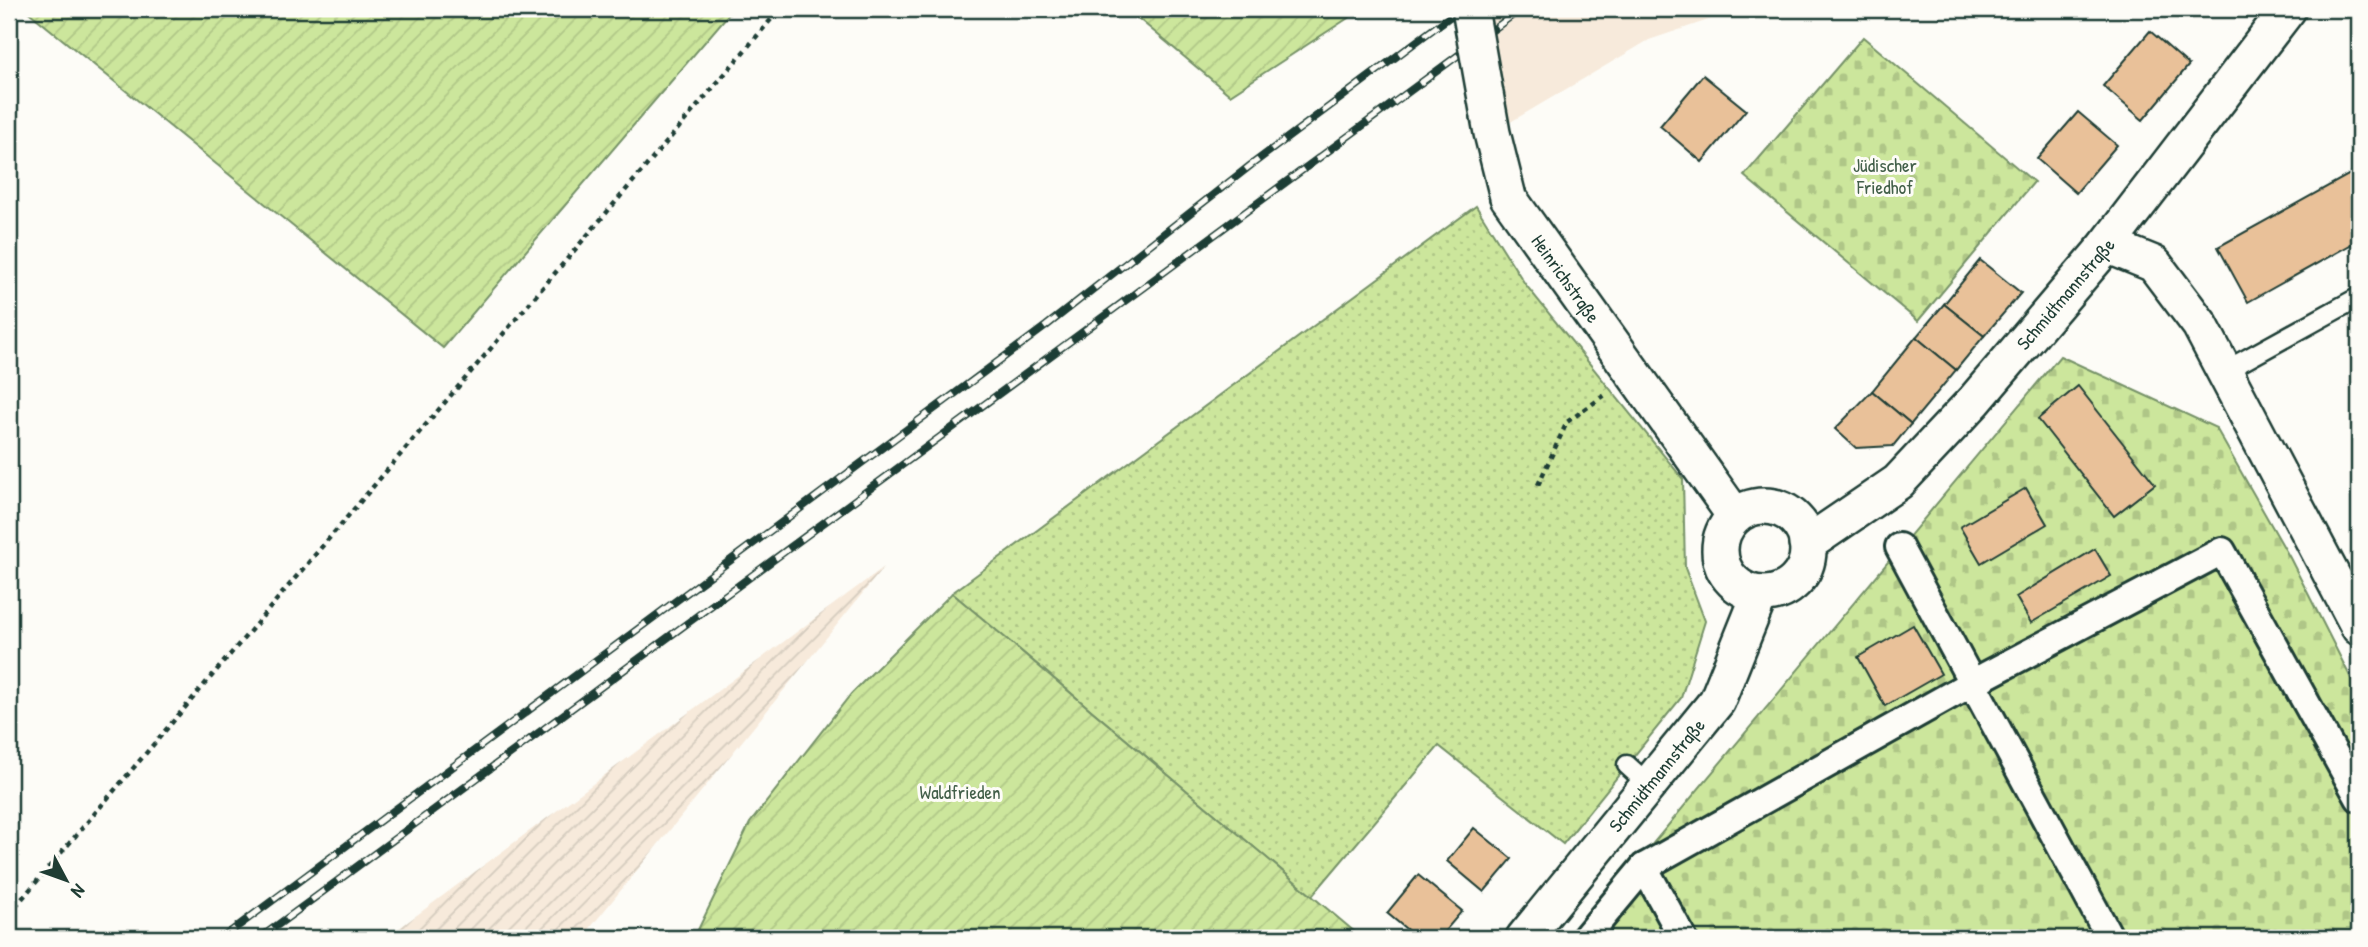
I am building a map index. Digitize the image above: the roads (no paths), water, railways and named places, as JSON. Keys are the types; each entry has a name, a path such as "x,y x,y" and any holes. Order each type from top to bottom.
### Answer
{"street":[{"name":"Heinrichstraße","path":"1470,9 1492,133 1508,197 1735,516"},
{"name":"Schmidtmannstraße","path":"1807,544 1898,482 1975,400 2107,245 2288,9"},
{"path":"2107,245 2154,264 2200,325 2359,627"},
{"path":"1774,507 1788,512 1803,529 1807,544 1803,570 1793,582 1776,592 1760,594 1742,588 1730,578 1720,557 1725,529 1735,516 1749,508 1774,507"},
{"path":"1899,547 2110,938"},
{"path":"1585,938 1644,867 1972,683 2222,551 2359,798"},
{"name":"Schmidtmannstraße","path":"1524,938 1638,775 1717,701 1760,594"},
{"path":"1644,867 1683,938"}],"lane":[{"path":"2224,372 2359,297"}],"railway":[{"path":"222,938 1046,326 1251,165 1460,9"},
{"path":"260,938 1521,9"}],"park label":[{"name":"Jüdischer Friedhof","path":"1885,176"},
{"name":"Waldfrieden","path":"960,792"}]}
